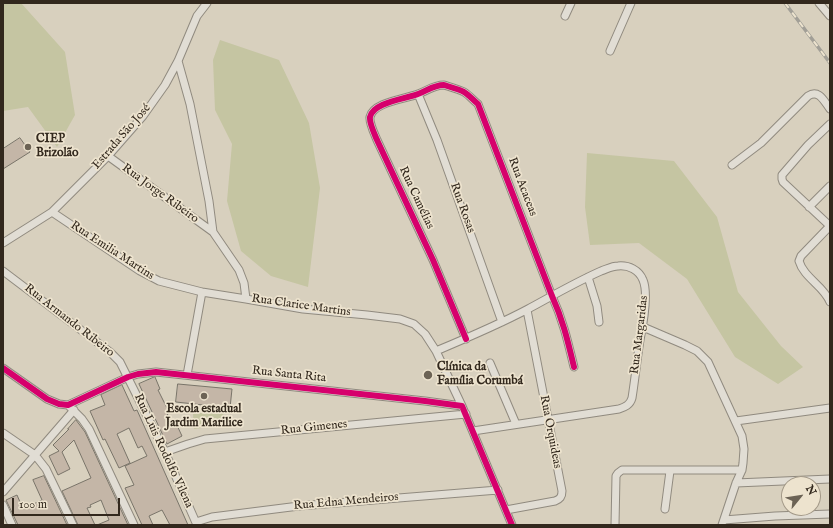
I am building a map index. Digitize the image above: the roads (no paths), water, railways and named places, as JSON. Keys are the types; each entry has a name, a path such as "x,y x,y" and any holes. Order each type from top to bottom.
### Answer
{"street":[{"name":"Estrada São José","path":"3,243 52,212 108,156 143,116 165,85 178,61 197,16 207,3"},
{"path":"565,16 571,3"},
{"path":"610,51 631,3"},
{"path":"819,3 830,16"},
{"name":"Rua Clarice Martins","path":"178,61 190,104 213,232 239,270 244,283 246,298 303,309 400,319 414,324 425,334 436,351 462,406"},
{"name":"Rua Acaceas","path":"418,94 438,85 449,86 464,91 478,104 552,296"},
{"path":"732,166 761,143 812,93 819,95 830,109"},
{"name":"Rua Rosas","path":"418,94 438,140 502,322"},
{"name":"Rua Camélias","path":"418,94 382,105 370,116 370,121 377,140 433,260 466,339"},
{"path":"830,124 808,145 782,175 783,182 830,226 801,256 799,261 803,269 826,294 830,302"},
{"name":"Rua Jorge Ribeiro","path":"108,156 213,232"},
{"path":"809,207 830,186"},
{"name":"Rua Emilia Martins","path":"52,212 140,271 159,280 202,292 246,298"},
{"name":"Rua Margaridas","path":"436,351 466,339 527,310 588,277 613,266 627,266 634,268 643,280 645,290 645,307 631,402 619,409 548,420"},
{"name":"Rua Armando Ribeiro","path":"3,271 110,352 120,362 128,377"},
{"path":"588,277 597,306 599,322"},
{"path":"187,375 202,292"},
{"path":"552,296 566,332 574,368"},
{"name":"Rua Orquideas","path":"506,510 555,501 560,499 562,496 527,310"},
{"path":"643,327 685,344 697,351 708,362 736,421 742,436 744,449 743,463 742,470 723,522 775,516 830,514"},
{"path":"640,340 657,333"},
{"path":"490,363 516,424"},
{"path":"3,368 46,399 58,404 68,405 82,419 89,429 134,525"},
{"name":"Rua Santa Rita","path":"68,405 128,377 156,372 462,406"},
{"name":"Rua Luis Rodolfo Vilena","path":"128,377 165,452 196,524"},
{"path":"462,406 512,525"},
{"path":"736,421 830,408"},
{"path":"3,492 74,410"},
{"name":"Rua Gimenes","path":"165,452 206,439 466,414"},
{"path":"473,430 548,420"},
{"path":"3,433 35,455 46,469 73,525"},
{"path":"615,525 616,476 622,470 742,470"},
{"path":"665,509 670,471"},
{"path":"736,483 830,479"},
{"name":"Rua Edna Mendeiros","path":"196,524 212,517 298,506 498,490"},
{"path":"3,505 12,525"}],"railway":[{"path":"785,3 830,63"}],"place":[{"name":"CIEP Brizolão","path":"28,147"},
{"name":"Clínica da Família Corumbá","path":"428,375"},
{"name":"Escola estadual Jardim Marilice","path":"204,396"}]}
